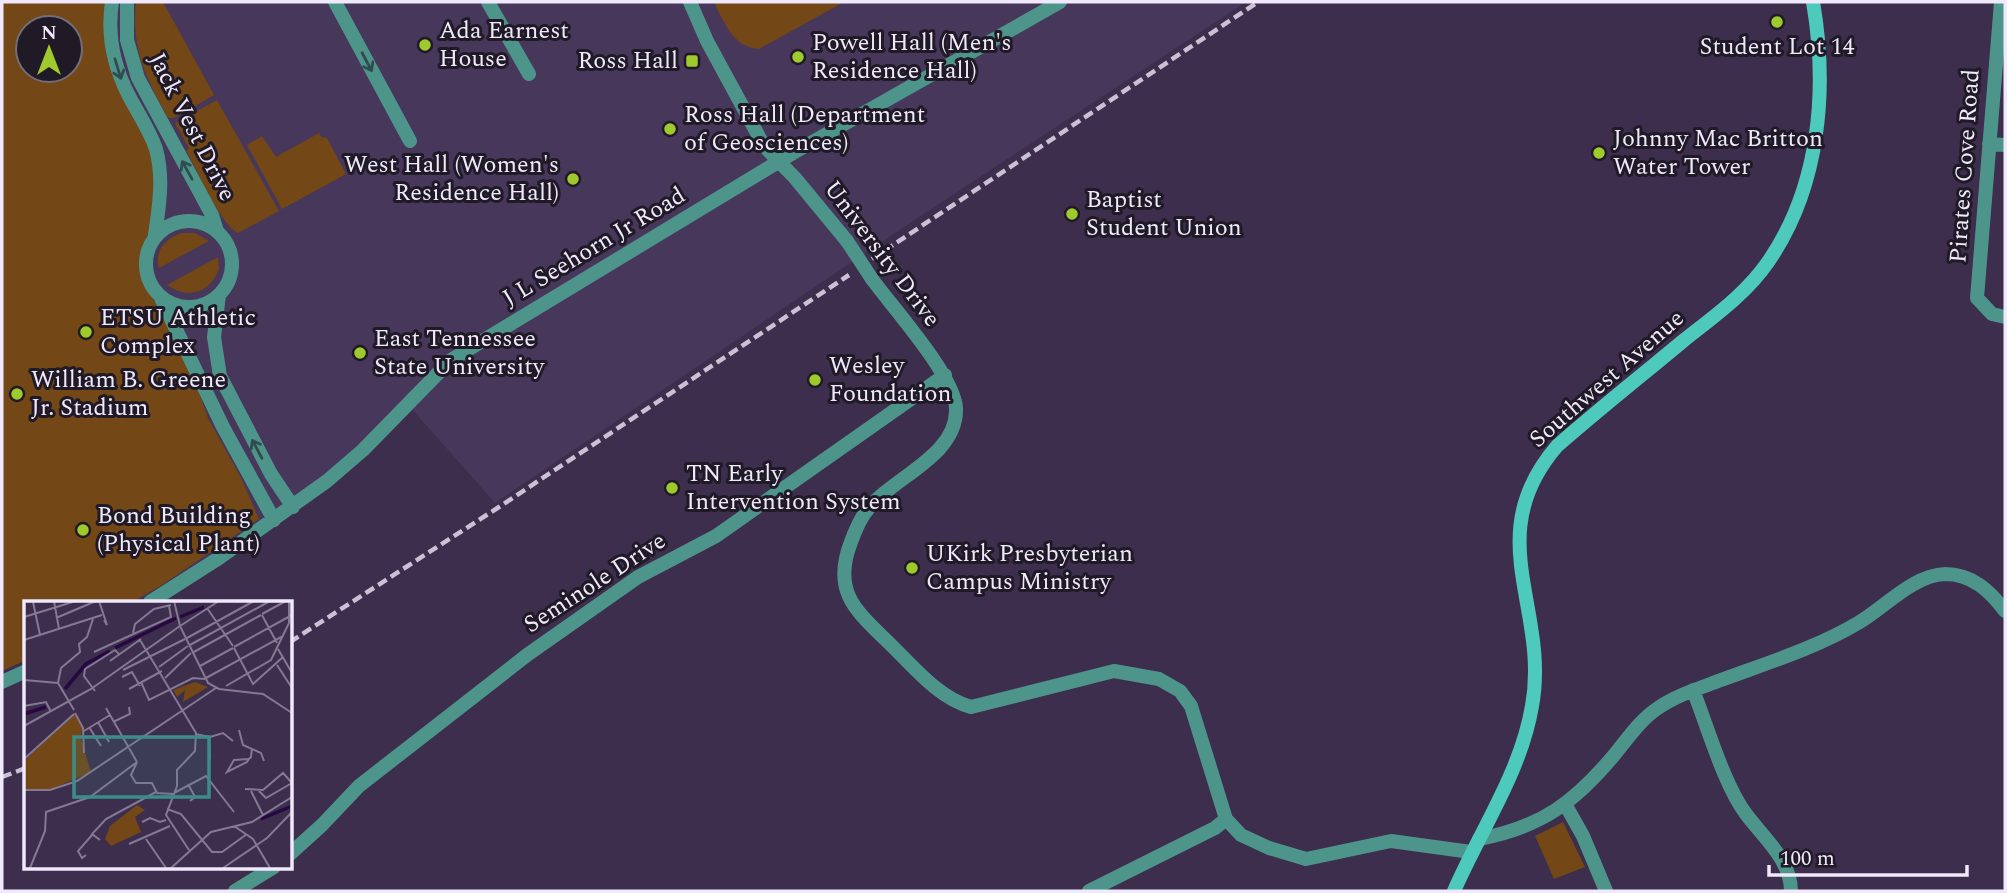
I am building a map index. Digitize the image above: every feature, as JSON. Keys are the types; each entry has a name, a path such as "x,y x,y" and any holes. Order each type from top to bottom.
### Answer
{"street":[{"name":"Jack Vest Drive","path":"112,2 110,30 114,55 121,79 149,134 158,162 161,194 155,235"},
{"name":"Jack Vest Drive","path":"127,2 127,40 131,61 146,96 206,205 217,231"},
{"path":"335,2 410,141"},
{"path":"488,2 529,74"},
{"name":"University Drive","path":"690,2 707,41 764,146 795,178 847,242 945,375 956,408 950,435 938,450 868,509 854,534 844,567 843,581 849,601 922,675 954,703 971,708 1114,671 1159,679 1180,691 1191,706 1226,819"},
{"name":"J L Seehorn Jr Road","path":"153,601 293,507 327,481 363,450 451,359 779,162 1060,2"},
{"name":"Southwest Avenue","path":"1454,891 1527,730 1534,694 1533,648 1519,534 1529,486 1539,468 1557,446 1736,298 1768,262 1781,242 1803,188 1816,135 1820,96 1812,2"},
{"name":"Pirates Cove Road","path":"2001,2 1977,298 1992,314 2005,317"},
{"path":"1989,144 2005,145"},
{"path":"160,296 169,303 190,307 200,306 219,295 229,282 232,257 227,243 217,231 194,220 168,225 155,235 149,244 145,258 146,272 223,427 274,520"},
{"path":"219,295 214,337 220,376 271,474 293,507"},
{"name":"Seminole Drive","path":"292,852 359,786 527,655 638,577 716,536 945,375"},
{"path":"1479,839 1520,830 1565,804 1585,788 1644,719 1659,707 1693,690 1817,643 1855,625 1920,581 1946,574 1963,577 1978,583 1993,594 2005,611"},
{"path":"2,682 24,672"},
{"path":"1693,690 1733,792 1744,811 1778,853 1791,883 1791,891"},
{"path":"1565,804 1583,836 1606,891"},
{"path":"1089,891 1215,828 1226,819 1241,835 1269,848 1306,859 1391,841 1471,852"},
{"path":"235,891 272,868"}],"shaded area":[{"name":"East Tennessee State University","path":"2,2 1246,2 895,233 495,503 403,399 327,481 138,601 24,601 24,660 2,672"},
{"name":"ETSU Athletic Complex","path":"2,2 108,2 105,27 151,151 157,187 152,225 140,262 142,278 190,367 208,418 240,476 259,519 134,601 24,601 24,661 2,671"},
{"path":"136,2 163,2 214,95 174,118 168,118 142,63 136,34"},
{"path":"715,2 844,2 759,49 743,44 732,35"},
{"path":"217,100 279,211 238,233 231,228 209,196 186,151 189,148 175,123"},
{"path":"319,133 321,137 327,138 346,174 282,209 247,145 262,136 276,157"},
{"path":"181,233 195,233 209,241 159,268 158,256 162,246"},
{"path":"218,257 219,269 204,289 190,293 167,285"},
{"path":"1563,822 1585,867 1554,879 1535,836"}],"railway":[{"path":"872,259 1258,2"},
{"path":"292,641 849,275"},
{"path":"2,777 24,769"}],"place":[{"name":"Student Lot 14","path":"1777,22"},
{"name":"Ada Earnest House","path":"425,45"},
{"name":"Powell Hall (Men's Residence Hall)","path":"798,57"},
{"name":"Ross Hall","path":"692,61"},
{"name":"Ross Hall (Department of Geosciences)","path":"670,129"},
{"name":"Johnny Mac Britton Water Tower","path":"1599,153"},
{"name":"West Hall (Women's Residence Hall)","path":"573,179"},
{"name":"Baptist Student Union","path":"1072,214"},
{"name":"ETSU Athletic Complex","path":"86,332"},
{"name":"East Tennessee State University","path":"360,353"},
{"name":"Wesley Foundation","path":"815,380"},
{"name":"William B. Greene Jr. Stadium","path":"17,394"},
{"name":"TN Early Intervention System","path":"672,488"},
{"name":"Bond Building (Physical Plant)","path":"83,530"},
{"name":"UKirk Presbyterian Campus Ministry","path":"912,568"}]}
